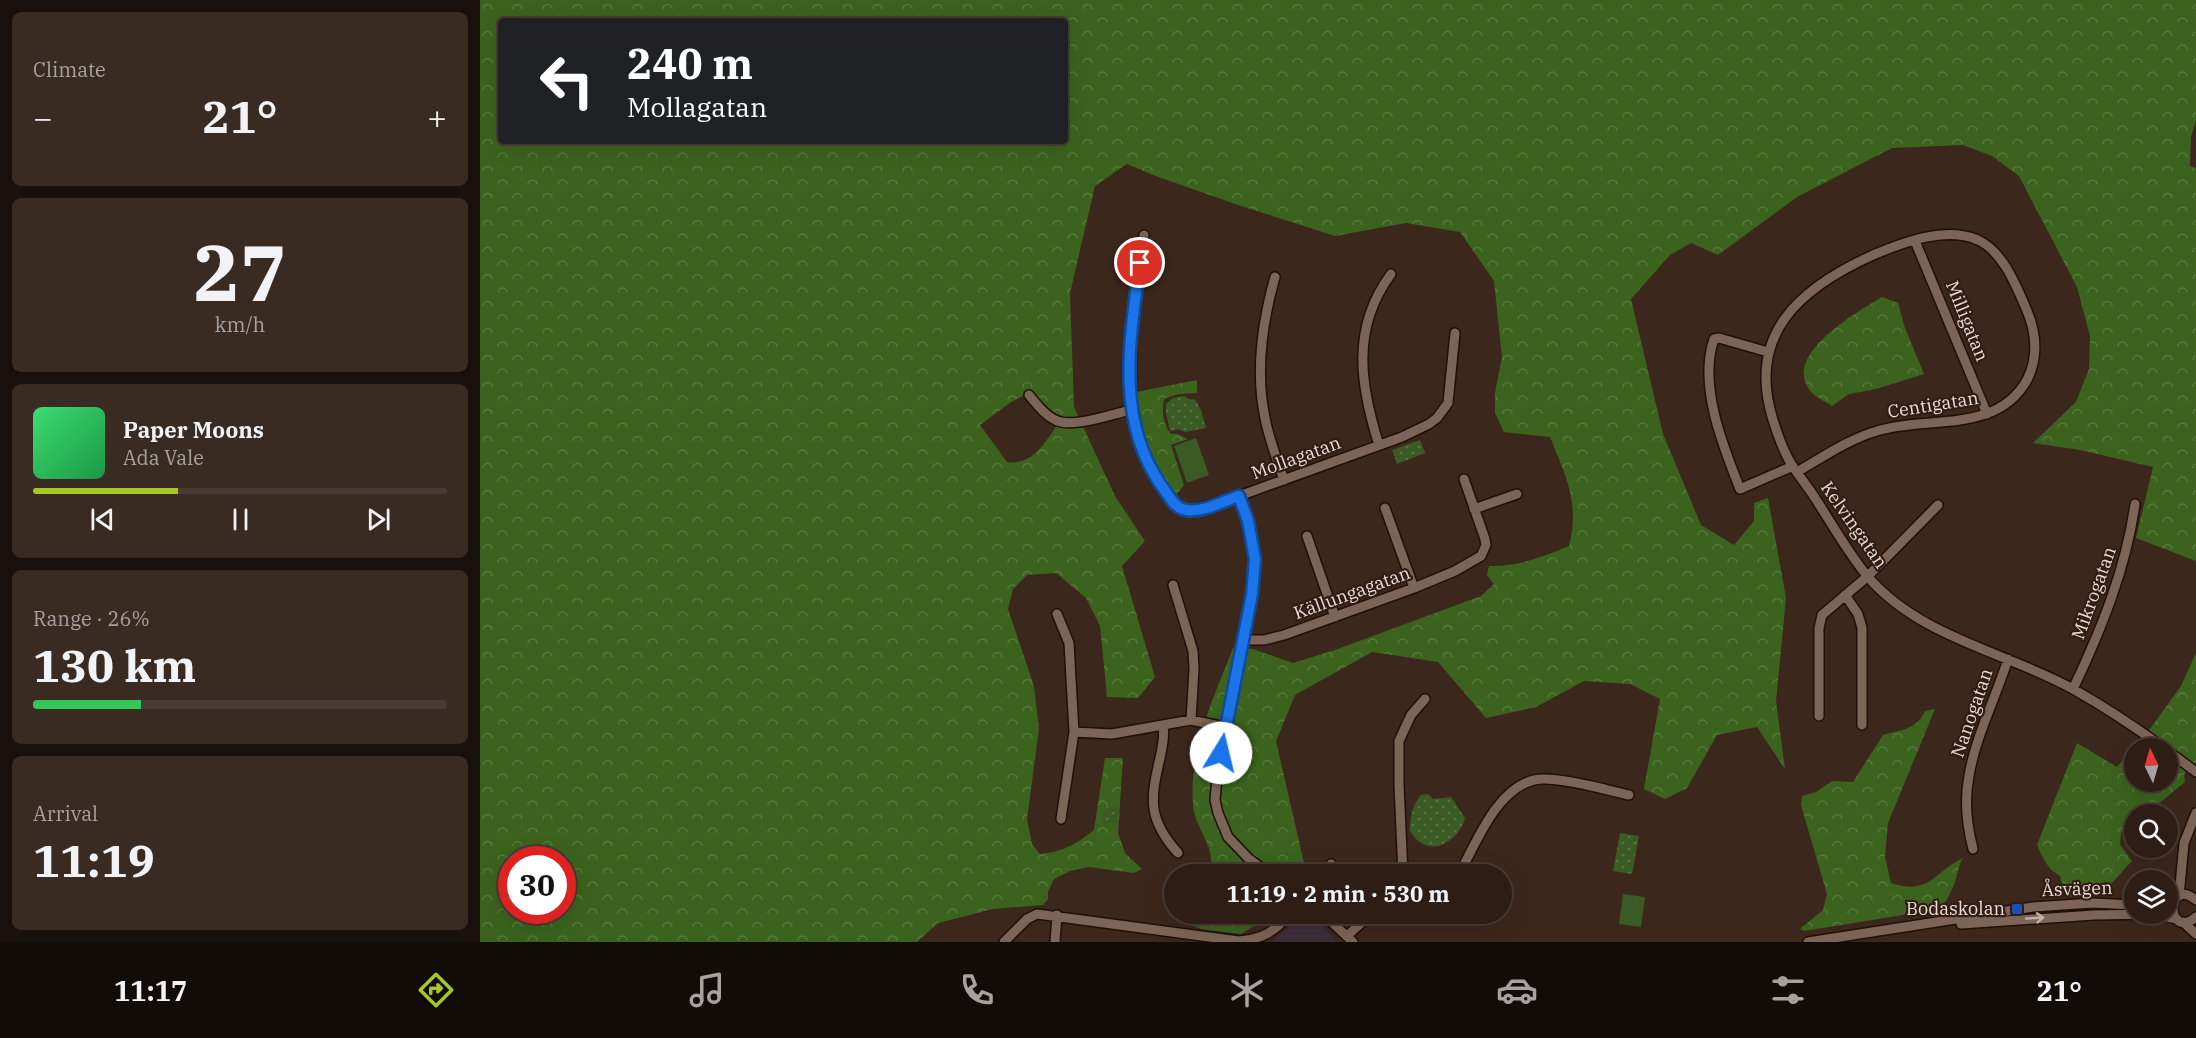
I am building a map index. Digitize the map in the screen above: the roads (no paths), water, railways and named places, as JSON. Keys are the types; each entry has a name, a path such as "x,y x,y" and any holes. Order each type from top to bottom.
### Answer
{"street":[{"name":"Mollagatan","path":"1144,235 1132,326 1131,410 1142,451 1149,466 1174,504 1183,509 1193,510 1239,496 1379,445 1429,424 1444,411 1450,391 1455,333"},
{"name":"Centigatan","path":"1768,352 1719,338 1714,339 1709,366 1714,415 1725,452 1740,489 1795,469 1877,430 1967,419 1998,410 2018,392 2032,366 2035,342 2028,313 2003,263 1977,240 1958,235 1936,236 1915,241"},
{"name":"Kelvingatan","path":"1915,241 1864,260 1834,277 1795,306 1781,324 1771,341 1768,352 1765,385 1768,406 1776,430 1795,469 1868,576 1887,596 1931,627 2073,689 2148,738"},
{"name":"Milligatan","path":"1915,241 1987,414"},
{"path":"1379,445 1367,408 1361,356 1367,325 1381,287 1391,274"},
{"path":"1275,277 1267,305 1260,384 1270,440 1284,480"},
{"path":"1029,395 1042,410 1059,422 1073,422 1131,410"},
{"path":"1464,479 1474,509 1517,494"},
{"path":"1239,496 1248,521 1255,559 1252,594 1216,783 1218,813 1228,837 1256,864"},
{"name":"Mikrogatan","path":"2073,689 2093,646 2119,576 2130,540 2135,504"},
{"path":"1819,716 1819,628 1822,615 1868,576 1938,505"},
{"path":"1385,508 1414,588"},
{"name":"Källungagatan","path":"1242,640 1273,639 1414,588 1470,563 1481,556 1486,545 1474,509"},
{"path":"1307,536 1335,617"},
{"path":"1173,585 1193,651 1191,720"},
{"path":"1845,596 1858,614 1862,628 1862,725"},
{"path":"1057,614 1069,643 1074,732 1061,819"},
{"name":"Nanogatan","path":"1973,849 1967,818 1968,778 1977,745 1997,695 2008,659"},
{"path":"1403,864 1399,741 1411,715 1425,699"},
{"path":"1074,732 1112,734 1191,720 1225,727"},
{"path":"1162,726 1164,732 1161,752 1151,796 1155,818 1167,841 1178,853"},
{"name":"Kelvingatan","path":"2178,759 2196,772"},
{"path":"1465,864 1494,811 1509,792 1534,779 1562,780 1629,795"},
{"path":"2178,884 2182,872 2186,835 2196,813"},
{"path":"2182,872 2186,886 2194,898"},
{"path":"2178,898 2187,895 2194,898"},
{"name":"Åsvägen","path":"1808,942 2033,907 2093,903 2124,904"},
{"path":"1004,942 1032,916 1041,914 1231,941 1264,936 1282,924"},
{"name":"Åsvägen","path":"1914,927 2065,916 2152,914 2180,920"},
{"path":"1055,942 1057,915"},
{"path":"2180,920 2196,919"},
{"path":"2180,920 2196,934"},
{"path":"1334,924 1350,938 1362,924"}],"place":[{"name":"Bodaskolan","path":"2017,909"}]}
